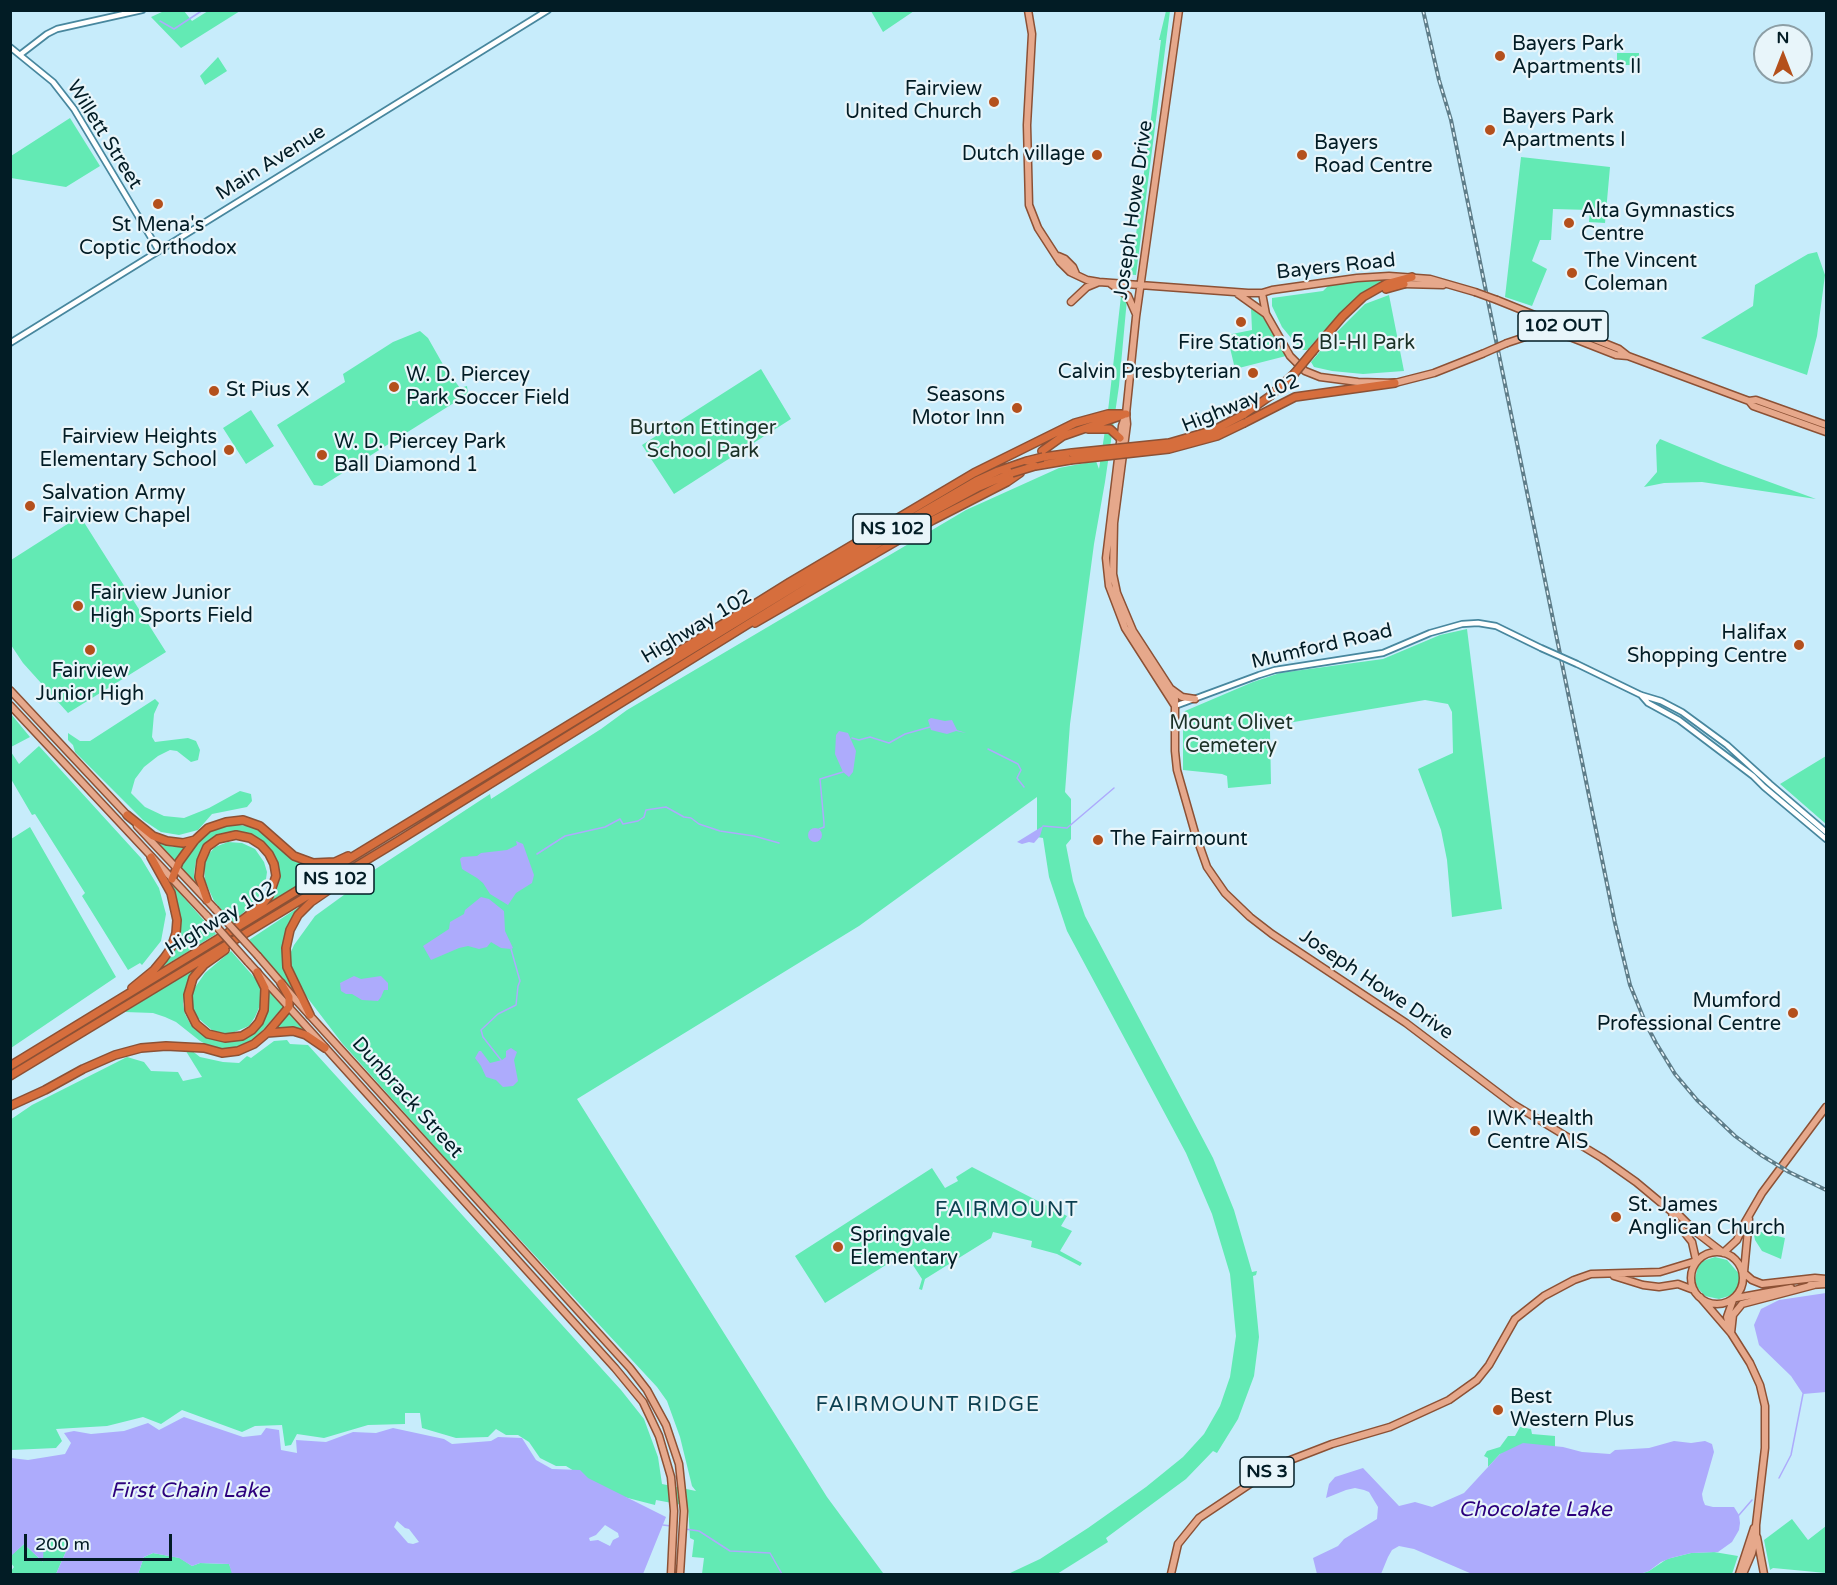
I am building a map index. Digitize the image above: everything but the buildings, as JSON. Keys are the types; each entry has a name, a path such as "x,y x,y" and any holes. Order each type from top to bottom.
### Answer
{"highway":[{"name":"Highway 102","path":"10,1066 633,685 880,536 976,481 1043,454 1071,456 1169,449 1217,436 1243,419 1294,374 1353,306 1374,290 1394,281 1412,277"},
{"name":"NS 102","path":"1353,306 1380,290 1404,284"},
{"name":"Highway 102","path":"1243,419 1295,397 1395,383"},
{"path":"633,685 667,659 790,582 974,473 1075,423 1113,413 1125,414"},
{"path":"1043,454 1057,440 1125,414"},
{"path":"1076,431 1106,428 1114,430 1120,438"},
{"name":"Highway 102","path":"10,1076 903,528 979,487 1012,473 1071,456"},
{"path":"700,652 769,616 933,520 1020,473"},
{"path":"127,815 153,836 183,843 195,840"},
{"path":"172,879 195,840 208,828 226,822 243,820 260,826 294,856 313,863 335,861 362,851"},
{"path":"207,900 199,877 201,861 207,847 218,839 236,835 250,838 261,844 274,864 276,876 269,896 262,905 214,942"},
{"path":"310,1015 287,967 286,948 298,915 311,902 398,840"},
{"path":"41,1048 136,985 154,970 171,948 176,933 175,907 171,893 151,857"},
{"path":"256,927 204,965 193,978 188,995 189,1010 196,1024 208,1034 225,1038 242,1036 252,1030 259,1022 264,1010 266,988 257,972"},
{"path":"10,1106 115,1055 141,1048 166,1046 204,1048 222,1053 238,1051 254,1044 267,1033 289,1007 289,997 281,983"},
{"path":"267,1033 292,1030 306,1035 325,1048"}],"main road":[{"path":"1028,10 1032,45 1028,104 1028,197 1035,221 1057,255 1065,259 1076,274 1087,280 1102,282 1120,289 1128,296 1136,317"},
{"name":"Joseph Howe Drive","path":"1174,706 1131,638 1109,586 1106,549 1173,38 1179,10"},
{"name":"Bayers Road","path":"1102,282 1262,293 1371,276 1412,277 1452,285 1497,300 1619,349 1628,356"},
{"path":"1071,302 1087,288 1102,282"},
{"name":"NS 102","path":"1404,284 1452,285"},
{"path":"1235,292 1266,314"},
{"path":"1262,293 1266,314"},
{"name":"Bayers Road","path":"1266,314 1290,356 1305,371 1336,380 1395,383 1434,373 1530,335 1556,334 1616,355 1628,356 1827,432"},
{"name":"Bayers Road","path":"1749,401 1756,400 1827,425"},
{"name":"Joseph Howe Drive","path":"1125,414 1127,424 1114,523 1113,574 1117,592 1133,632 1175,699 1174,751 1183,793 1207,867 1225,893 1272,934 1406,1023 1513,1104 1622,1172 1654,1195 1722,1252"},
{"path":"1170,688 1182,697 1195,699"},
{"name":"Dunbrack Street","path":"10,690 258,956 630,1368 647,1390 666,1425 679,1464 683,1494 680,1575"},
{"name":"Dunbrack Street","path":"10,705 207,916 615,1368 643,1402 669,1464 673,1492 670,1575"},
{"path":"1722,1252 1737,1240 1762,1193 1827,1107"},
{"name":"Joseph Howe Drive","path":"1672,1212 1673,1218 1692,1242 1696,1260"},
{"path":"1731,1333 1727,1317 1742,1287 1749,1217"},
{"path":"1763,1573 1756,1525 1765,1448 1765,1406 1758,1379 1750,1363 1731,1333 1694,1290 1691,1276 1696,1260 1710,1252 1722,1252 1735,1260 1752,1280 1762,1284 1815,1278 1827,1279"},
{"name":"NS 3","path":"1171,1575 1178,1544 1192,1524 1204,1514 1280,1464 1332,1444 1390,1427 1449,1400 1470,1386 1483,1373 1509,1327 1524,1311 1544,1296 1582,1277 1605,1273 1660,1272 1696,1260"},
{"path":"1605,1273 1643,1285 1659,1287 1678,1284 1694,1290"},
{"path":"1700,1297 1716,1303 1827,1284"},
{"path":"1731,1333 1733,1315 1742,1304 1814,1285"},
{"path":"1747,1559 1756,1525"},
{"path":"1741,1575 1756,1535"},
{"path":"1747,1559 1757,1564 1763,1573"}],"street":[{"path":"21,54 57,29 142,10"},
{"name":"Main Avenue","path":"10,344 548,10"},
{"name":"Willett Street","path":"10,47 53,82 75,109 159,251"},
{"name":"Mumford Road","path":"1174,706 1275,670 1383,653 1430,633 1462,624 1478,623 1496,626 1682,712 1727,745 1827,832"},
{"name":"Mumford Road","path":"1641,695 1648,703 1678,720 1753,776 1764,788 1827,839"}],"green space":[{"path":"164,11 184,11 192,21 208,11 240,11 181,48 151,17"},
{"path":"871,11 914,11 883,32"},
{"path":"1166,11 1170,11 1136,275 1122,274 1133,258 1161,40 1159,40"},
{"path":"1617,53 1639,53 1639,65 1617,65"},
{"path":"218,57 227,71 205,85 200,76"},
{"path":"70,118 100,166 66,187 11,178 11,156"},
{"path":"1521,157 1610,167 1605,223 1589,222 1590,210 1553,209 1551,240 1540,240 1532,261 1547,269 1532,306 1505,297"},
{"path":"1817,252 1825,275 1817,336 1807,375 1701,338 1753,306 1755,285 1808,254"},
{"name":"BI-HI Park","path":"1379,278 1391,279 1363,294 1337,317 1307,350 1301,350 1282,327 1272,306 1272,298 1323,291 1329,285"},
{"path":"1122,287 1128,288 1119,386 1094,544 1070,724 1065,792 1071,799 1071,839 1066,845 1073,881 1085,916 1213,1158 1234,1210 1252,1272 1257,1271 1253,1276 1259,1337 1254,1376 1238,1419 1217,1453 1213,1451 1186,1479 1106,1538 1108,1542 1057,1574 1008,1574 1040,1559 1088,1528 1146,1487 1183,1457 1204,1434 1220,1406 1230,1377 1236,1336 1230,1274 1212,1214 1186,1153 1067,931 1049,877 1043,838 1037,837 1037,797 859,926 577,1099 827,1497 886,1574 702,1574 704,1558 692,1557 694,1540 690,1538 688,1506 656,1500 655,1505 620,1496 566,1466 556,1466 540,1458 529,1442 518,1435 506,1435 496,1429 488,1437 456,1438 422,1428 420,1413 405,1413 405,1424 368,1425 324,1438 297,1434 291,1445 285,1446 282,1425 255,1426 242,1432 182,1410 161,1424 143,1417 107,1426 56,1429 62,1441 56,1448 11,1450 10,1120 32,1105 127,1057 144,1062 151,1071 178,1072 183,1081 202,1077 184,1048 200,1057 239,1063 247,1056 251,1058 274,1041 287,1040 290,1044 308,1045 621,1390 644,1419 658,1457 662,1484 696,1491 692,1486 680,1437 667,1401 657,1387 463,1178 342,1043 300,988 291,965 290,954 315,916 359,884 368,874 490,794 491,799 627,710 966,510 1059,468 1096,461 1099,469"},
{"name":"BI-HI Park","path":"1389,295 1404,371 1363,374 1314,367 1311,362 1365,304"},
{"path":"1251,308 1260,312 1286,356 1235,369 1227,335 1252,330"},
{"path":"420,331 428,338 445,368 460,388 467,386 468,394 322,486 314,485 277,425 345,382 343,374 393,342"},
{"name":"Burton Ettinger School Park","path":"761,369 791,419 674,494 642,445"},
{"path":"251,410 274,446 246,464 223,428"},
{"path":"1660,439 1816,499 1702,482 1664,483 1644,487 1657,472 1656,445"},
{"path":"80,516 166,652 68,713 23,663 11,645 11,560"},
{"name":"Mount Olivet Cemetery","path":"1467,629 1502,909 1452,917 1447,860 1441,830 1418,769 1453,753 1452,712 1448,704 1425,700 1276,725 1270,731 1271,784 1228,788 1227,776 1222,774 1183,770 1183,715 1185,711 1280,673 1383,659 1440,635"},
{"path":"155,699 159,703 154,714 152,737 155,742 188,738 196,741 200,750 198,760 191,762 177,751 170,750 144,767 135,779 131,793 145,807 164,816 184,818 209,808 240,791 251,794 252,801 247,807 212,814 198,830 179,835 161,832 143,820 75,752 68,740 68,733 80,741 90,741"},
{"path":"11,714 30,737 10,747"},
{"path":"39,746 141,858 159,888 166,914 161,941 142,965 140,963 128,970 82,896 85,893 35,814 32,815 11,779 11,752 19,764"},
{"path":"1826,756 1826,824 1780,784"},
{"path":"233,824 254,827 299,863 316,866 335,865 266,905 272,897 278,867 250,835 238,832 224,834 206,844 200,853 194,873 196,885 179,867 205,835 213,829"},
{"path":"30,827 116,977 11,1048 11,839"},
{"path":"155,842 173,847 189,843 175,860"},
{"path":"228,842 242,843 255,849 264,862 267,872 265,886 257,899 233,923 214,901 205,881 204,866 208,855 215,847"},
{"path":"170,882 216,934 155,972 179,931 180,917"},
{"path":"305,903 287,929 282,955 285,970 295,993 249,940"},
{"path":"231,951 260,984 262,1001 249,1026 232,1033 222,1034 213,1031 198,1018 191,1000 194,989 205,973"},
{"path":"196,967 186,985 183,1004 191,1025 206,1036 219,1041 232,1041 244,1037 267,1006 268,990 283,1007 255,1039 235,1048 223,1049 211,1047 200,1041 176,1022 165,1017 153,1013 125,1012"},
{"path":"289,1013 310,1036 294,1028 274,1029"},
{"path":"972,1167 1067,1216 1061,1226 1072,1231 1060,1251 1082,1263 1080,1266 1057,1254 1031,1247 1032,1241 993,1232 991,1238 925,1279 922,1290 919,1289 922,1279 905,1253 825,1303 795,1256 932,1168 945,1188 958,1181 956,1177"},
{"path":"1753,1230 1785,1238 1781,1259 1762,1251 1755,1240"},
{"path":"1715,1257 1727,1260 1741,1276 1737,1289 1732,1295 1719,1299 1705,1296 1696,1286 1695,1279 1698,1266 1703,1261"},
{"path":"1520,1427 1531,1429 1532,1434 1555,1436 1555,1447 1500,1454 1488,1467 1488,1458 1484,1456 1487,1451 1500,1447 1508,1436 1515,1436"},
{"path":"1792,1519 1808,1540 1826,1526 1826,1573 1773,1568 1770,1570 1764,1540"},
{"path":"44,1538 63,1540 68,1547 56,1574 11,1574 14,1567 10,1556 24,1544 42,1561"},
{"path":"1714,1552 1738,1556 1732,1574 1640,1574 1667,1559 1691,1553"},
{"path":"153,1553 180,1558 192,1566 200,1563 229,1564 233,1573 138,1574 144,1557"}],"water":[{"path":"931,718 952,720 957,730 966,733 956,731 947,734 931,730 928,720"},
{"path":"839,731 848,733 856,751 853,772 849,777 843,772 835,754 836,735"},
{"path":"1043,826 1040,836 1034,843 1017,842"},
{"path":"815,828 820,830 822,835 820,840 815,842 810,840 808,835 810,830"},
{"path":"516,841 523,844 534,875 532,883 516,893 508,905 490,894 483,883 462,869 460,859 481,853 507,850 517,845"},
{"path":"481,897 489,899 504,911 505,931 513,948 501,948 491,942 487,947 459,948 431,960 423,946 449,929 450,922 464,914 465,910"},
{"path":"354,976 361,979 381,976 388,983 388,990 384,990 378,1001 362,1000 341,991 340,983"},
{"path":"511,1048 517,1052 514,1060 518,1081 513,1086 503,1087 496,1080 486,1077 475,1058 481,1051 490,1063 502,1060 506,1057 506,1051"},
{"path":"1826,1293 1826,1392 1803,1394 1791,1376 1759,1345 1754,1325 1761,1309 1779,1300"},
{"name":"First Chain Lake","path":"184,1417 243,1437 261,1435 266,1428 279,1430 281,1450 297,1453 296,1440 326,1442 353,1432 376,1433 393,1428 444,1439 452,1444 491,1441 498,1437 522,1438 536,1460 552,1469 580,1470 588,1478 666,1517 643,1574 232,1574 229,1564 200,1563 192,1566 179,1558 153,1553 144,1557 138,1574 56,1574 68,1547 63,1540 44,1538 43,1562 24,1544 11,1556 11,1458 28,1460 65,1454 71,1443 64,1433 74,1431 91,1434 124,1431 148,1423 159,1430","holes":["397,1521 409,1529 419,1542 408,1543 394,1527","605,1525 618,1533 619,1537 613,1540 610,1546 598,1540 590,1541 589,1538 596,1535"]},
{"name":"Chocolate Lake","path":"1674,1441 1691,1443 1705,1441 1712,1444 1714,1452 1702,1494 1703,1500 1705,1505 1713,1507 1734,1507 1739,1515 1740,1523 1732,1542 1718,1552 1691,1553 1671,1558 1640,1574 1472,1574 1414,1549 1399,1546 1392,1550 1381,1574 1317,1574 1313,1558 1338,1546 1344,1539 1377,1519 1378,1507 1369,1492 1355,1488 1326,1498 1329,1484 1335,1477 1363,1468 1399,1506 1415,1502 1432,1507 1464,1493 1500,1454 1523,1443 1610,1454 1615,1450 1649,1448"}],"waterway":[{"path":"160,21 174,29 203,10"},
{"path":"852,738 859,740 870,737 889,743 905,734 930,727"},
{"path":"988,749 1018,764 1021,770 1017,778 1024,787"},
{"path":"819,829 824,827 820,779 843,772"},
{"path":"1043,826 1067,828 1114,788"},
{"path":"537,854 565,836 605,827 620,819 623,824 638,821 644,817 646,810 666,807 699,824 720,831 754,836 779,843"},
{"path":"501,1060 483,1037 481,1030 498,1014 516,1005 520,981 511,949"},
{"path":"1779,1478 1791,1455 1803,1394"},
{"path":"1739,1515 1752,1500"},
{"path":"663,1525 671,1526"},
{"path":"685,1529 699,1531 730,1551 770,1553 782,1574"}],"railway":[{"path":"1423,10 1451,120 1615,923 1630,985 1656,1043 1675,1074 1697,1100 1735,1136 1761,1155 1826,1190"}],"place":[{"name":"Bayers Park Apartments II","path":"1500,56"},
{"name":"Fairview United Church","path":"994,102"},
{"name":"Bayers Park Apartments I","path":"1490,130"},
{"name":"Dutch village","path":"1097,155"},
{"name":"Bayers Road Centre","path":"1302,155"},
{"name":"St Mena's Coptic Orthodox","path":"158,204"},
{"name":"Alta Gymnastics Centre","path":"1569,223"},
{"name":"The Vincent Coleman","path":"1572,273"},
{"name":"Fire Station 5","path":"1241,322"},
{"name":"Calvin Presbyterian","path":"1253,373"},
{"name":"W. D. Piercey Park Soccer Field","path":"394,387"},
{"name":"St Pius X","path":"214,391"},
{"name":"Seasons Motor Inn","path":"1017,408"},
{"name":"Fairview Heights Elementary School","path":"229,450"},
{"name":"W. D. Piercey Park Ball Diamond 1","path":"322,455"},
{"name":"Salvation Army Fairview Chapel","path":"30,506"},
{"name":"Fairview Junior High Sports Field","path":"78,606"},
{"name":"Halifax Shopping Centre","path":"1799,645"},
{"name":"Fairview Junior High","path":"90,650"},
{"name":"The Fairmount","path":"1098,840"},
{"name":"Mumford Professional Centre","path":"1793,1013"},
{"name":"IWK Health Centre AIS","path":"1475,1131"},
{"name":"St. James Anglican Church","path":"1616,1217"},
{"name":"Springvale Elementary","path":"838,1247"},
{"name":"Best Western Plus","path":"1498,1410"}],"district":[{"name":"FAIRMOUNT","path":"1007,1210"},
{"name":"FAIRMOUNT RIDGE","path":"928,1405"}]}
